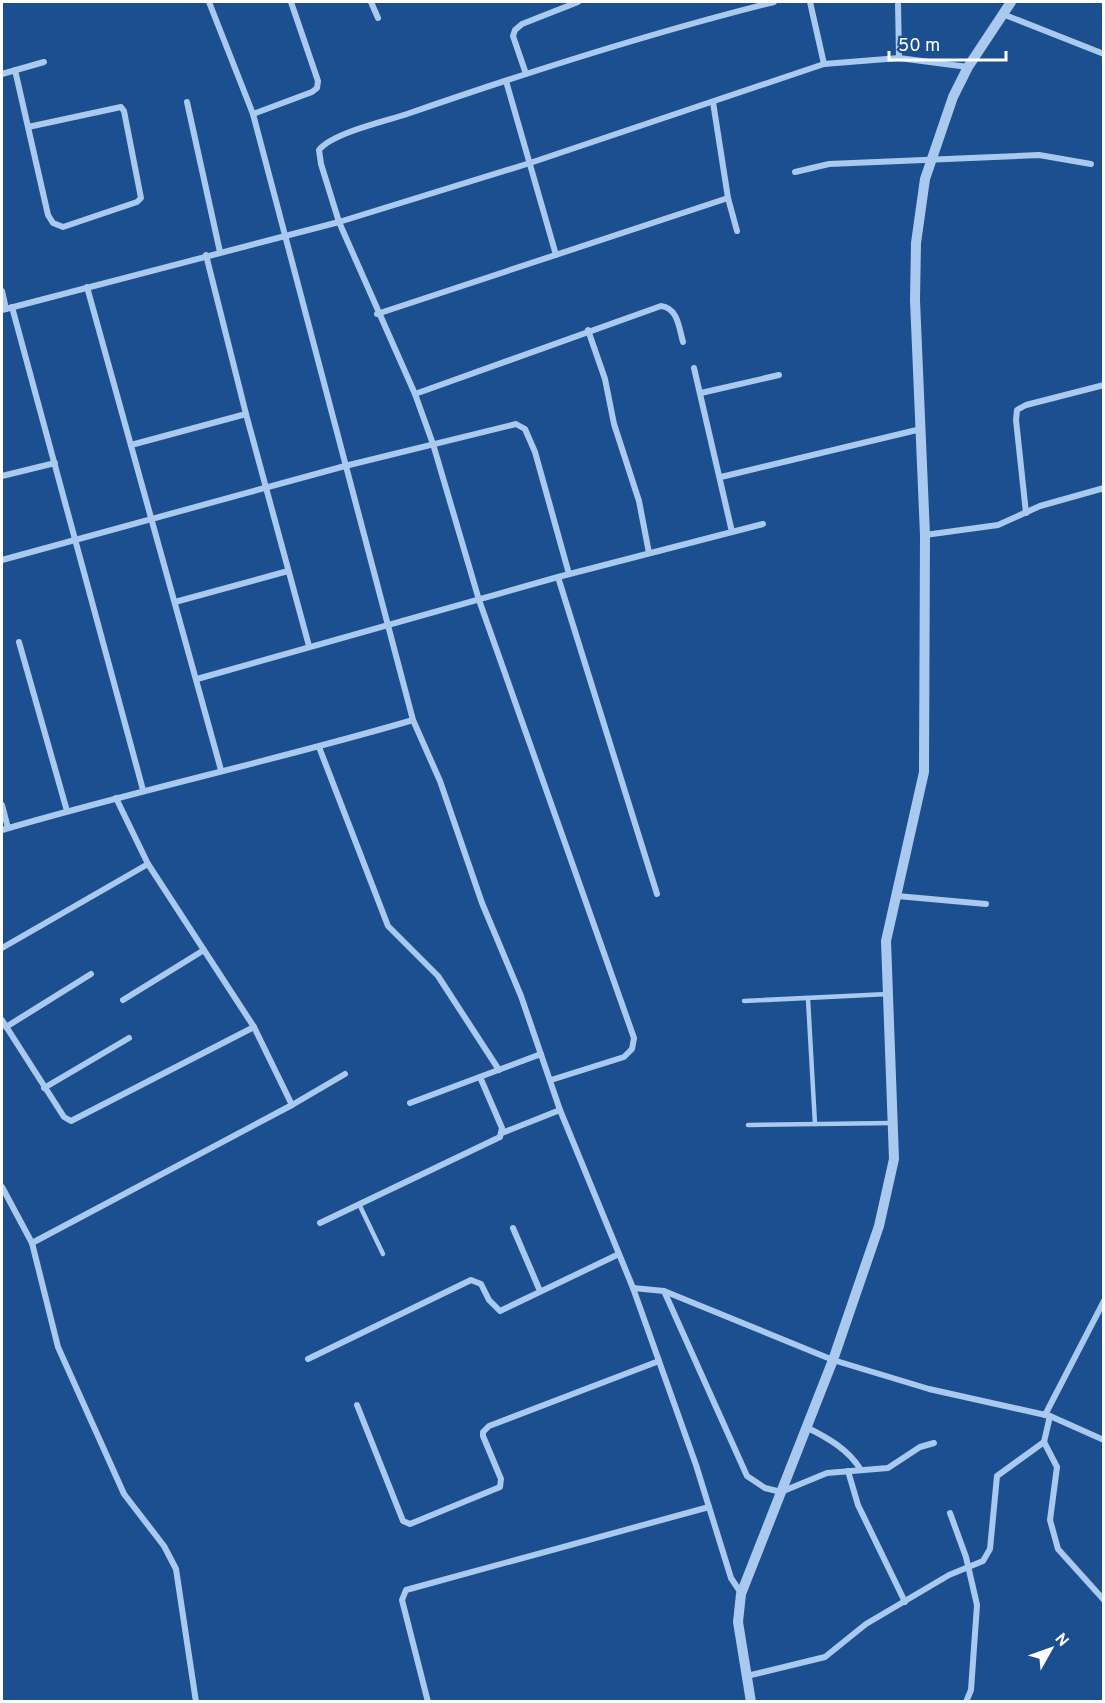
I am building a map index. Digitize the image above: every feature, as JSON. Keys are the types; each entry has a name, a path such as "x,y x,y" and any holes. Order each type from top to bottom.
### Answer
{"street":[{"path":"209,2 253,114 412,720 440,781 482,903 551,1080 560,1110 633,1288 709,1507 730,1578 741,1594"},
{"path":"253,114 318,88 318,81 291,2"},
{"path":"371,2 378,18"},
{"path":"526,74 513,36 515,30 522,24 578,2"},
{"path":"551,1080 624,1057 632,1049 634,1038 478,600 433,444 415,394 377,314 339,222 321,164 319,150 322,146 349,134 526,74 669,28 774,2"},
{"path":"810,2 824,64"},
{"path":"898,2 899,58"},
{"path":"751,1701 738,1622 741,1594 833,1360 879,1226 894,1159 886,941 924,772 925,535 915,300 916,243 930,159 968,67 1005,15 1011,2"},
{"path":"1005,15 1104,54"},
{"path":"7,308 339,222 530,164 824,64 899,58 968,67"},
{"path":"2,74 44,62"},
{"path":"15,70 48,215 54,224 63,227 137,202 141,198 124,111 121,107 28,127"},
{"path":"506,81 556,255"},
{"path":"187,102 220,252"},
{"path":"713,102 728,198 737,231"},
{"path":"795,172 829,164 1039,155 1090,164"},
{"path":"377,314 728,198"},
{"path":"206,255 246,414 309,646"},
{"path":"87,287 221,770"},
{"path":"2,291 55,463 143,790"},
{"path":"415,394 588,330 661,306 666,306 674,313 683,342"},
{"path":"588,330 605,379 614,424 639,501 649,553"},
{"path":"694,368 732,532"},
{"path":"701,393 779,375"},
{"path":"1026,513 1017,411 1026,405 1104,385"},
{"path":"131,445 246,414"},
{"path":"2,560 345,466 516,424 525,429 535,452 569,574"},
{"path":"721,477 921,429"},
{"path":"2,476 55,463"},
{"path":"925,535 998,525 1040,506 1104,488"},
{"path":"197,679 558,577 763,524"},
{"path":"175,602 288,571"},
{"path":"558,577 657,894"},
{"path":"19,642 67,811"},
{"path":"2,805 4,829 143,790 319,747 412,720"},
{"path":"319,747 388,926 438,976 498,1070"},
{"path":"116,798 148,864 254,1027 292,1105"},
{"path":"2,948 148,864"},
{"path":"897,896 986,904"},
{"path":"123,1000 204,950"},
{"path":"6,1027 91,974"},
{"path":"2,1020 64,1118 71,1121 254,1027"},
{"path":"44,1088 129,1038"},
{"path":"410,1103 541,1054"},
{"path":"32,1243 292,1105 345,1074"},
{"path":"480,1077 502,1133"},
{"path":"320,1223 500,1137 502,1133 560,1110"},
{"path":"2,1187 32,1243 58,1347 124,1494 164,1546 176,1569 196,1701"},
{"path":"513,1228 540,1291"},
{"path":"308,1359 471,1280 481,1284 497,1310 619,1254"},
{"path":"633,1288 664,1291 833,1360 929,1389 1047,1415 1104,1440"},
{"path":"664,1291 747,1476 765,1488 781,1492 827,1473 888,1468 920,1447 934,1443"},
{"path":"1104,1301 1047,1415 1044,1442 1057,1467 1050,1521 1058,1550 1104,1600"},
{"path":"357,1405 403,1521 410,1524 500,1487 501,1479 483,1436 483,1432 489,1426 659,1361"},
{"path":"806,1427 841,1448 854,1459 861,1470"},
{"path":"747,1676 825,1657 866,1624 968,1565 983,1561 990,1550 997,1476 1044,1442"},
{"path":"848,1471 858,1505 905,1602"},
{"path":"428,1701 402,1600 406,1590 709,1507"},
{"path":"950,1513 968,1565 977,1605 971,1690 966,1701"}],"lane":[{"path":"744,1001 888,994"},
{"path":"808,999 815,1124"},
{"path":"748,1125 892,1123"},
{"path":"359,1204 383,1254"}]}
